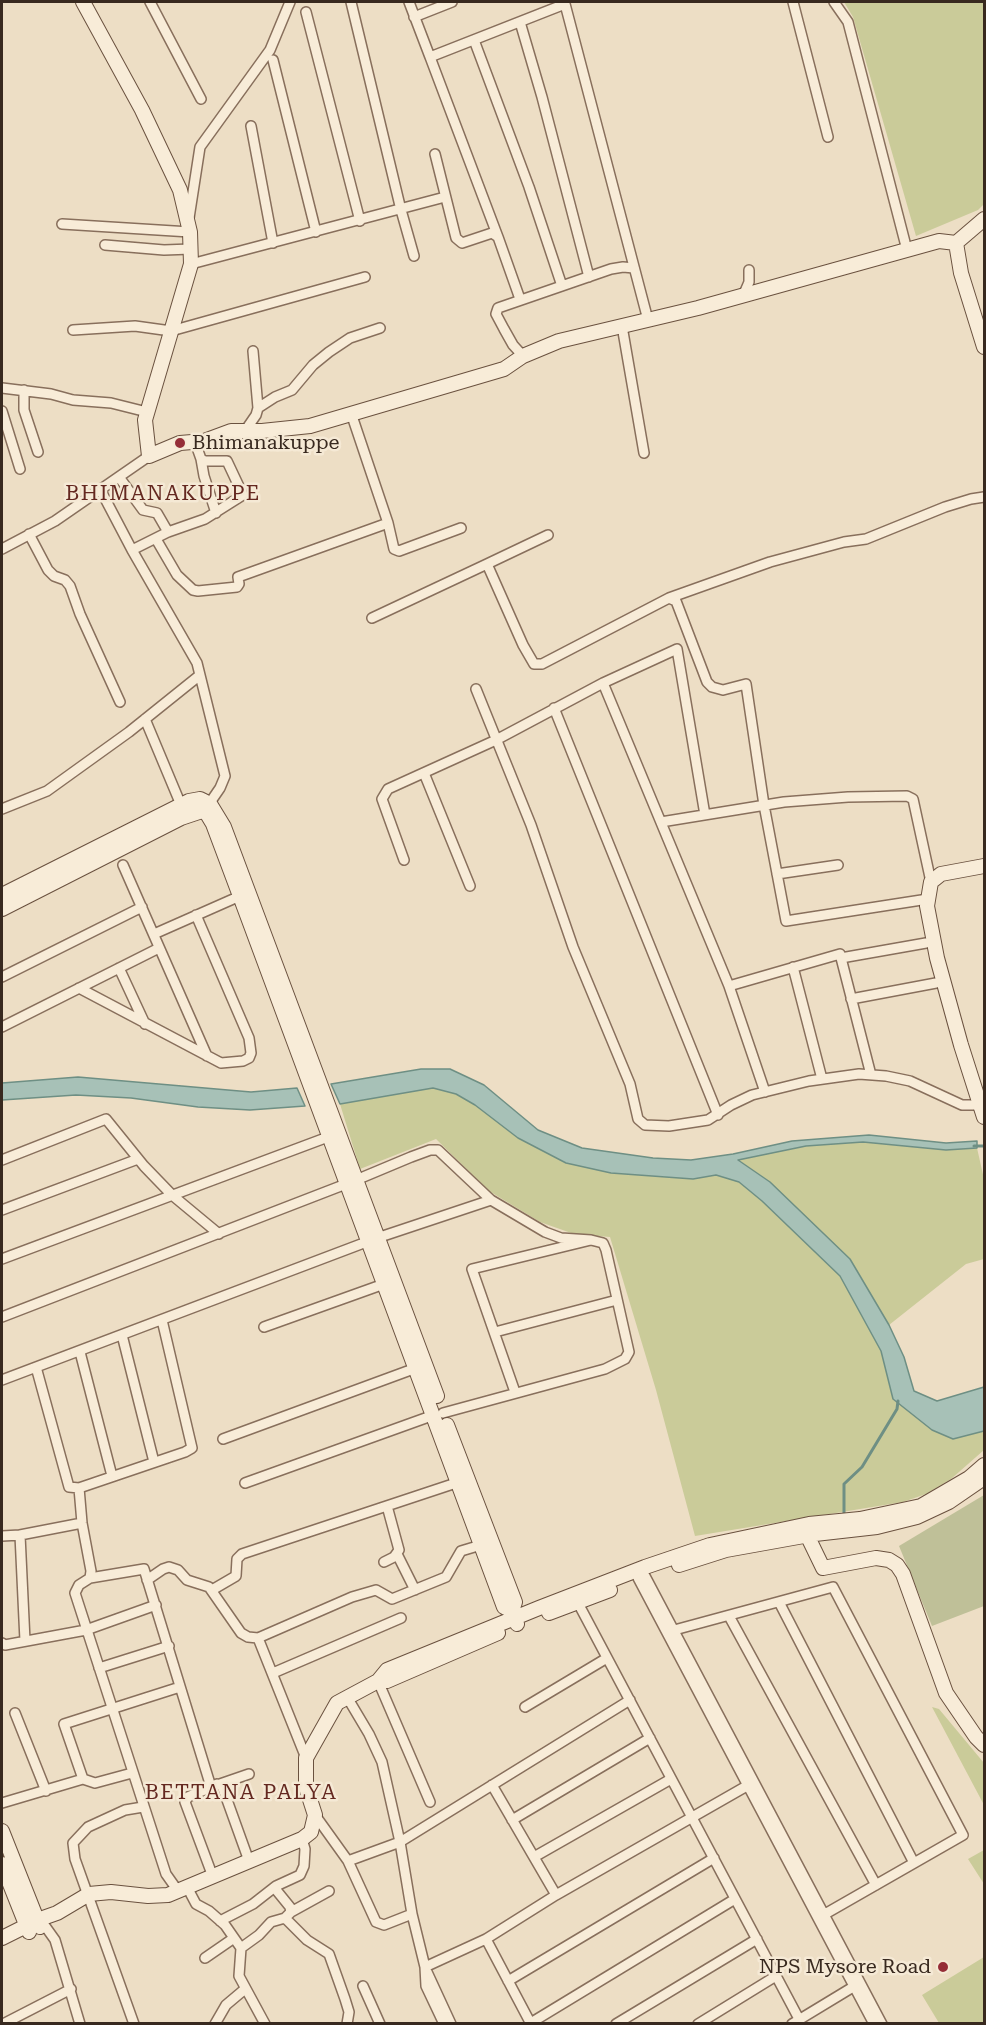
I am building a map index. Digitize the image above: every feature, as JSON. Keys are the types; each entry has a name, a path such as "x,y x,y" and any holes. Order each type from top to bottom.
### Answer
{"street":[{"path":"83,2 142,110 180,190 189,228 191,264 145,420 149,456"},
{"path":"150,2 201,99"},
{"path":"189,228 200,147 270,50 290,2"},
{"path":"351,2 400,210 414,256"},
{"path":"409,2 520,299"},
{"path":"414,17 452,2"},
{"path":"793,2 828,136"},
{"path":"834,2 848,22 907,250"},
{"path":"430,57 565,4 648,320"},
{"path":"306,12 360,221"},
{"path":"520,22 589,278"},
{"path":"474,40 530,187 562,286"},
{"path":"273,60 316,232"},
{"path":"251,126 273,243"},
{"path":"435,154 456,238 462,243 492,233 498,237"},
{"path":"191,264 445,197"},
{"path":"2,549 55,520 149,456 180,443 204,441 231,431 262,431 310,426 504,369 523,356 559,341 743,296 939,241 956,243 984,219"},
{"path":"62,224 189,228"},
{"path":"956,243 961,273 984,347"},
{"path":"105,245 154,250 191,249"},
{"path":"523,356 513,345 496,314 498,308 611,269 634,268"},
{"path":"743,296 749,282 749,270"},
{"path":"73,330 135,326 171,331 365,277"},
{"path":"622,326 644,453"},
{"path":"258,408 292,390 313,365 350,338 380,328"},
{"path":"245,431 258,408 254,351"},
{"path":"2,388 51,394 74,400 111,403 147,412"},
{"path":"24,390 24,410 38,452"},
{"path":"2,411 20,469"},
{"path":"351,413 388,523 394,549 396,551 461,528"},
{"path":"195,442 216,513"},
{"path":"132,550 168,532 205,519 236,501 243,494 227,461 201,459"},
{"path":"119,477 143,510 158,513 168,532"},
{"path":"100,489 195,660 225,776 207,808 207,814 213,824 316,1086 328,1137 351,1182"},
{"path":"487,564 529,658 534,664 542,664 669,598 770,562 825,546 866,539 945,507 984,497"},
{"path":"156,539 177,575 193,590 198,591 237,587 238,577 388,523"},
{"path":"29,534 48,570 54,576 65,580 70,586 120,702"},
{"path":"372,618 548,535"},
{"path":"669,598 676,601 707,682 712,687 723,690 746,684 764,806 786,921 928,899"},
{"path":"404,860 382,799 388,789 496,740 603,683 677,649 705,815"},
{"path":"2,809 47,791 145,719 200,675"},
{"path":"603,683 729,986 765,1092"},
{"path":"476,689 531,825 573,947 630,1084 638,1119 645,1125 669,1126 708,1120 745,1098 822,1079 859,1074 910,1081 962,1105 982,1111"},
{"path":"554,708 718,1115"},
{"path":"145,719 181,805"},
{"path":"424,773 470,886"},
{"path":"661,822 764,806 848,797 907,796 914,799 931,882 927,906 937,958 982,1111"},
{"path":"2,895 189,801 200,799 224,827 351,1182 463,1481 515,1602 514,1618"},
{"path":"2,909 181,818 207,808"},
{"path":"123,865 207,1056"},
{"path":"777,874 838,865"},
{"path":"931,882 941,874 984,866"},
{"path":"154,934 240,896"},
{"path":"2,977 142,907"},
{"path":"79,988 221,1063 243,1061 249,1058 251,1053 249,1038 196,915"},
{"path":"841,958 926,944"},
{"path":"2,1027 159,948"},
{"path":"729,986 840,954 870,1075"},
{"path":"793,967 822,1079"},
{"path":"119,968 145,1024"},
{"path":"851,999 936,983"},
{"path":"2,1160 106,1119 138,1159 172,1195 219,1233"},
{"path":"2,1259 328,1137"},
{"path":"2,1317 430,1150 438,1150 491,1200 545,1232 561,1238 603,1243 629,1352 625,1359 605,1369 438,1414 245,1483"},
{"path":"2,1210 138,1159"},
{"path":"2,1380 373,1240 491,1200"},
{"path":"373,1240 384,1284 416,1368 438,1414"},
{"path":"515,1392 472,1269 591,1240"},
{"path":"264,1328 384,1284"},
{"path":"495,1332 617,1300"},
{"path":"36,1367 69,1487 79,1488 185,1452 193,1445 162,1320"},
{"path":"122,1335 154,1462"},
{"path":"80,1352 112,1476"},
{"path":"223,1439 416,1368"},
{"path":"306,1758 337,1703 378,1681 387,1670 645,1567 710,1545 809,1524 860,1519 921,1506 969,1478 984,1465"},
{"path":"514,1618 578,1603 642,1577 726,1550 807,1535 877,1527 917,1517 949,1502 984,1478"},
{"path":"212,1590 236,1576 237,1559 242,1554 463,1481"},
{"path":"463,1481 481,1545 504,1607 514,1618"},
{"path":"79,1488 82,1523 91,1570 90,1578"},
{"path":"384,1562 397,1554 399,1550 387,1506"},
{"path":"2,1536 20,1535 82,1523"},
{"path":"20,1535 25,1641"},
{"path":"807,1535 823,1568 876,1558 889,1560 897,1565 903,1574 946,1693 984,1745"},
{"path":"147,1580 169,1567 178,1570 187,1580 212,1590 241,1633 248,1637 258,1638 352,1597 376,1590 392,1599 415,1590 446,1577 461,1551 481,1545"},
{"path":"397,1554 415,1590"},
{"path":"249,1861 215,1786 180,1687 144,1569 90,1578 79,1585 75,1593 166,1874 196,1904 209,1911 220,1921 241,1948 239,1976 265,2024"},
{"path":"642,1577 858,1985 882,2024"},
{"path":"670,1631 833,1587 963,1835 821,1916"},
{"path":"779,1602 915,1863"},
{"path":"578,1603 757,1939 796,2021 858,1985"},
{"path":"2,1643 5,1645 86,1630 156,1605"},
{"path":"729,1616 876,1885"},
{"path":"273,1673 401,1618"},
{"path":"258,1638 306,1758 306,1787 315,1815 348,1861 378,1924 384,1925 412,1914"},
{"path":"99,1668 168,1646"},
{"path":"525,1707 607,1658"},
{"path":"378,1681 430,1802"},
{"path":"83,1779 64,1724 180,1687"},
{"path":"346,1697 369,1734 382,1762 400,1842 412,1914 425,1967 451,2024"},
{"path":"348,1861 400,1842 630,1700"},
{"path":"15,1713 46,1791"},
{"path":"512,1820 650,1738"},
{"path":"2,1803 83,1779 95,1783 132,1773"},
{"path":"213,1877 185,1802 188,1797 249,1774"},
{"path":"534,1857 671,1779"},
{"path":"425,1967 486,1939 556,1895 751,1784"},
{"path":"492,1785 556,1895"},
{"path":"134,2024 75,1859 74,1843 88,1827 125,1810 143,1807"},
{"path":"2,1948 89,1894 111,1892 168,1895 303,1839 311,1832 315,1815"},
{"path":"2,1831 36,1927"},
{"path":"220,1921 253,1904 276,1886 300,1875 304,1866 303,1839"},
{"path":"508,1981 714,1858"},
{"path":"2,1864 36,1927 54,1940 80,2024"},
{"path":"276,1886 277,1891 290,1907 288,1915"},
{"path":"241,1948 259,1935 271,1922 288,1915 329,1891"},
{"path":"486,1939 530,2023 735,1899"},
{"path":"288,1915 307,1940 329,1954 349,2012 347,2024"},
{"path":"2,1938 36,1927"},
{"path":"205,1958 234,1938"},
{"path":"616,2024 757,1939"},
{"path":"425,1967 426,1986 444,2024"},
{"path":"698,2024 776,1976"},
{"path":"858,1985 874,2024"},
{"path":"363,1986 380,2024"},
{"path":"3,2024 71,1989"},
{"path":"215,2024 226,2005 245,1989"}],"green space":[{"path":"844,2 984,2 984,204 978,210 916,236 853,17"},
{"path":"433,1088 456,1094 611,1173 693,1179 716,1175 739,1182 840,1276 881,1351 893,1399 952,1439 984,1431 984,1450 951,1479 926,1494 903,1502 695,1536 656,1390 610,1237 574,1234 540,1222 489,1191 436,1139 360,1169 340,1104"},
{"path":"863,1142 946,1150 977,1148 984,1179 984,1259 966,1264 889,1325 850,1259 737,1160 806,1146"},
{"path":"984,1495 984,1606 932,1626 899,1546"},
{"path":"932,1707 939,1709 984,1763 984,1805"},
{"path":"984,1850 984,1884 968,1859"},
{"path":"984,1957 984,2023 939,2023 922,1995"}],"shaded area":[{"path":"421,1069 450,1069 484,1085 538,1130 582,1148 653,1158 691,1160 733,1154 792,1141 869,1135 946,1143 977,1141 977,1148 946,1150 863,1142 806,1146 738,1160 770,1182 850,1259 889,1325 904,1357 914,1391 937,1401 984,1387 984,1431 953,1439 932,1430 893,1399 881,1351 840,1276 739,1182 716,1175 693,1179 611,1173 566,1163 518,1138 475,1105 456,1094 433,1088 340,1104 331,1084"},
{"path":"78,1077 251,1092 297,1088 305,1106 250,1110 76,1095 2,1100 2,1083"}],"waterway":[{"path":"974,1146 984,1146"},
{"path":"844,1513 844,1484 862,1467 897,1409 898,1401"}],"place":[{"name":"Bhimanakuppe","path":"180,443"},
{"name":"NPS Mysore Road","path":"943,1967"}],"district":[{"name":"BHIMANAKUPPE","path":"163,494"},
{"name":"BETTANA PALYA","path":"241,1793"}]}
